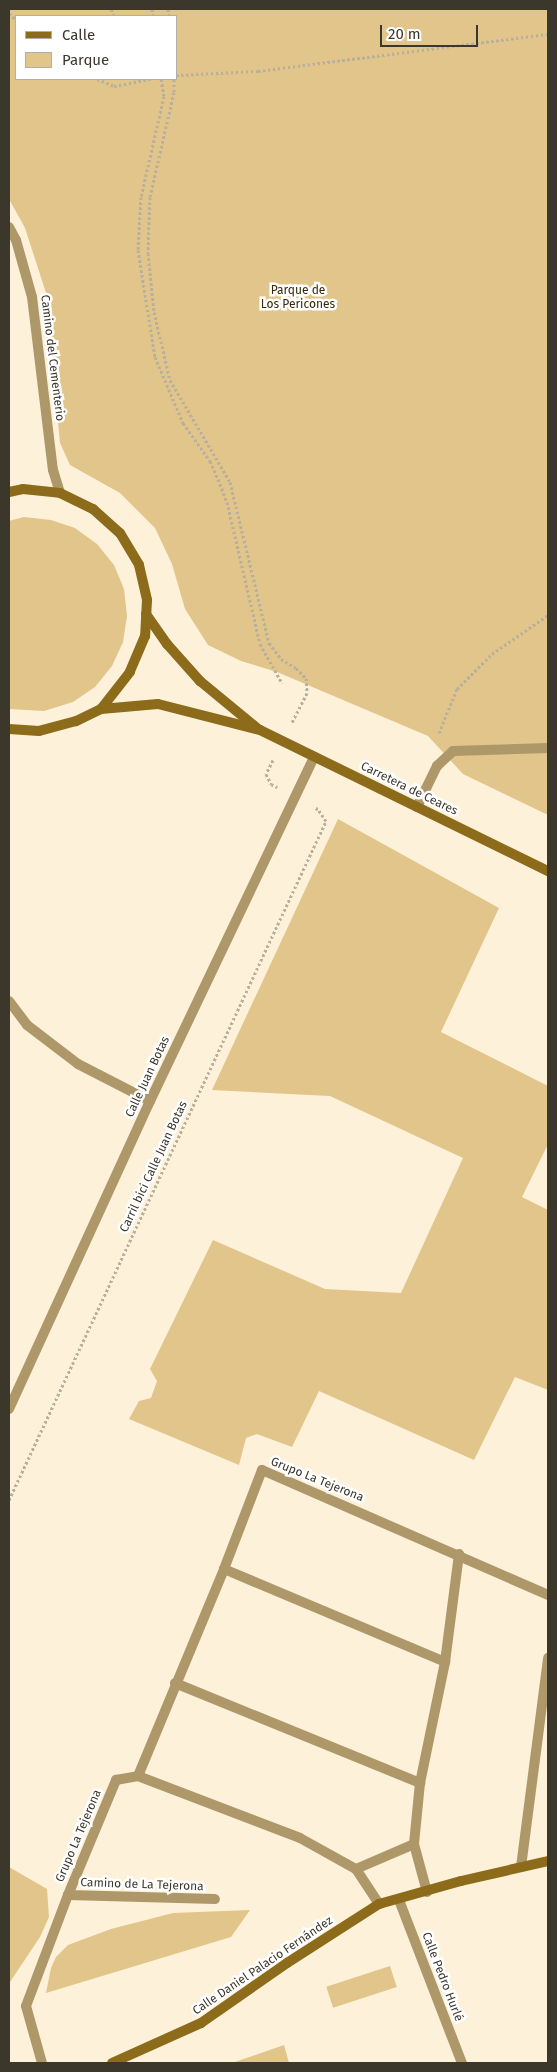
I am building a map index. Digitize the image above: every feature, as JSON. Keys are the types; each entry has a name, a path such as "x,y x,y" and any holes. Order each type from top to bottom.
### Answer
{"main road":[{"path":"9,492 23,489 60,494 93,509 120,533 139,565 147,600 145,636 130,672 101,710 76,721 39,731 9,729"},
{"name":"Carretera de Ceares","path":"146,614 167,644 200,681 260,730"},
{"name":"Carretera de Ceares","path":"101,710 158,704 260,730 548,870"},
{"path":"427,1892 461,1881 548,1861"},
{"name":"Calle Daniel Palacio Fernández","path":"112,2063 201,2024 287,1962 378,1904 427,1892"}],"street":[{"name":"Camino del Cementerio","path":"9,227 16,240 32,297 53,470 60,494"},
{"path":"417,807 437,766 453,751 548,748"},
{"name":"Calle Juan Botas","path":"9,1409 150,1101 314,757"},
{"path":"9,1002 27,1025 78,1064 150,1101"},
{"name":"Grupo La Tejerona","path":"68,1895 116,1780 138,1776 175,1683 224,1569 262,1470 459,1554 548,1595"},
{"path":"427,1892 414,1844 420,1783 445,1662 459,1554"},
{"path":"224,1569 445,1662"},
{"path":"521,1867 548,1658"},
{"path":"175,1683 420,1783"},
{"path":"138,1776 300,1838 356,1869 378,1904"},
{"path":"356,1869 414,1844"},
{"path":"42,2063 26,2006 68,1895"},
{"name":"Camino de La Tejerona","path":"68,1895 215,1899"},
{"name":"Calle Pedro Hurlé","path":"399,1900 462,2063"}],"path":[{"path":"178,75 258,70 548,34"},
{"path":"99,80 114,86 145,80"},
{"path":"161,80 164,96 140,197 138,250 155,357 183,422 210,461 227,502 260,644 282,683"},
{"path":"174,80 174,92 150,197 148,253 154,312 170,380 230,482 269,642 281,659 296,668 306,678 307,693 266,774 271,784 295,797"},
{"path":"438,739 457,689 492,654 548,615"},
{"name":"Carril bici Calle Juan Botas","path":"9,1500 326,821 318,810 295,797"}],"green space":[{"name":"Parque de Los Pericones","path":"9,9 548,9 548,815 463,774 428,736 277,672 241,661 208,645 185,609 172,564 155,528 120,493 70,465 60,443 46,293 25,228 9,199"},
{"path":"24,517 51,520 75,528 97,544 114,565 124,589 127,616 123,642 112,666 95,687 73,702 44,711 9,709 9,521"},
{"path":"338,819 499,908 441,1032 548,1086 548,1144 522,1197 548,1210 548,1390 515,1377 474,1460 319,1391 292,1447 257,1434 246,1438 239,1465 129,1419 139,1401 151,1398 157,1381 150,1369 213,1240 325,1289 401,1293 463,1158 330,1096 212,1090"},
{"path":"9,1867 47,1889 49,1917 40,1937 10,1982 9,2005"},
{"path":"250,1910 231,1937 46,1993 51,1968 56,1957 68,1945 111,1929 173,1913"},
{"path":"390,1966 397,1987 333,2008 326,1987"},
{"path":"284,2045 289,2063 232,2063"}]}
